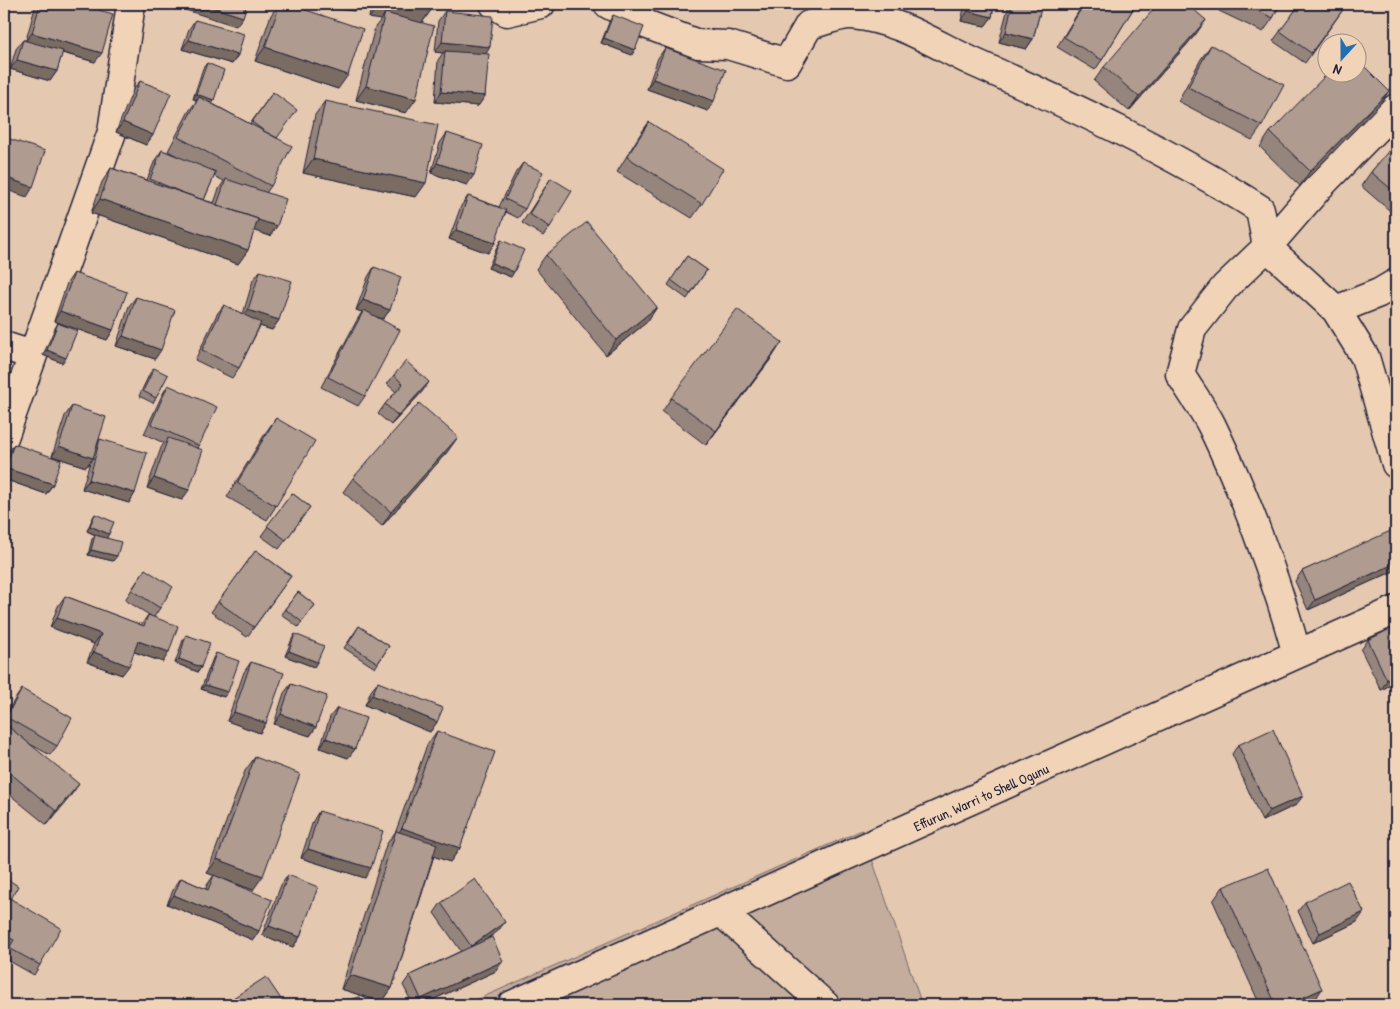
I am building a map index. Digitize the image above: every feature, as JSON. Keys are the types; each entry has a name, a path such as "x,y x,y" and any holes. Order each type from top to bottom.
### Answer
{"street":[{"path":"4,437 112,132 131,4"},
{"path":"494,4 507,12 541,4"},
{"path":"608,4 648,25 698,44 728,45 787,63 809,24 851,15 902,26 968,60 1130,135 1214,180 1260,210 1267,247 1336,310 1365,357 1396,464"},
{"path":"1297,654 1279,591 1232,473 1211,424 1180,374 1192,329 1225,287 1267,247 1318,188 1396,108"},
{"path":"1336,310 1379,293 1396,283"},
{"path":"4,346 32,355"},
{"name":"Effurun, Warri to Shell Ogunu","path":"512,1005 1241,681 1396,610"},
{"path":"721,912 826,1005"}],"shaded area":[{"path":"862,830 922,1005 465,1005"}],"building":[{"path":"40,4 77,4 113,14 102,53 32,33"},
{"path":"203,4 247,4 243,17"},
{"path":"280,4 288,4 363,29 348,75 265,47"},
{"path":"379,4 432,4 431,10"},
{"path":"970,4 994,4 992,17 968,11"},
{"path":"1012,4 1042,4 1033,39 1006,32"},
{"path":"1084,4 1136,4 1102,60 1064,37"},
{"path":"1158,4 1187,4 1206,20 1139,97 1104,67"},
{"path":"1243,4 1280,4 1273,18"},
{"path":"1300,4 1347,4 1326,32 1318,32 1318,43 1311,53 1280,31"},
{"path":"445,11 493,16 490,47 442,42"},
{"path":"385,13 434,26 416,99 366,86"},
{"path":"613,15 644,27 635,50 604,38"},
{"path":"195,20 244,34 238,55 189,40"},
{"path":"23,40 63,51 57,71 17,60"},
{"path":"1211,45 1284,85 1262,126 1188,87"},
{"path":"665,48 726,70 714,101 653,79"},
{"path":"445,51 489,54 485,96 441,92"},
{"path":"207,63 224,70 214,100 196,94"},
{"path":"1368,70 1389,91 1310,171 1270,132 1319,82 1368,82"},
{"path":"140,81 171,93 153,135 123,122"},
{"path":"273,92 297,110 277,138 252,122"},
{"path":"199,97 292,146 271,186 178,137"},
{"path":"325,101 438,125 426,183 313,159"},
{"path":"649,122 723,169 702,204 627,157"},
{"path":"447,133 483,145 474,175 437,163"},
{"path":"4,137 45,151 33,187 4,177"},
{"path":"1396,142 1396,193 1371,172"},
{"path":"162,150 216,172 204,200 150,179"},
{"path":"523,163 543,172 525,209 505,199"},
{"path":"111,168 258,219 248,250 100,199"},
{"path":"551,178 572,191 550,227 529,214"},
{"path":"226,179 286,199 277,226 217,205"},
{"path":"468,196 506,210 495,243 456,230"},
{"path":"587,222 657,307 616,340 546,255"},
{"path":"501,240 524,250 514,272 492,263"},
{"path":"687,256 707,270 690,294 671,280"},
{"path":"374,267 401,277 390,310 363,300"},
{"path":"260,271 292,281 279,320 248,310"},
{"path":"74,273 127,292 113,330 60,311"},
{"path":"136,297 175,310 161,350 123,336"},
{"path":"224,305 261,323 239,368 202,350"},
{"path":"737,309 782,342 716,431 671,398"},
{"path":"364,310 400,330 365,396 328,377"},
{"path":"58,323 77,331 66,358 47,350"},
{"path":"406,361 429,382 398,416 385,404 403,384 394,375"},
{"path":"154,368 168,375 156,398 143,391"},
{"path":"168,385 217,407 199,446 151,424"},
{"path":"419,403 458,437 391,512 353,478"},
{"path":"72,406 106,417 93,458 59,446"},
{"path":"276,418 315,441 276,506 237,483"},
{"path":"168,438 203,450 189,490 154,478"},
{"path":"100,439 147,453 135,493 89,480"},
{"path":"14,444 61,460 53,484 5,468"},
{"path":"292,493 310,507 286,540 267,526"},
{"path":"95,514 114,522 109,534 90,526"},
{"path":"1395,529 1396,563 1315,600 1302,571"},
{"path":"95,535 121,542 117,556 91,550"},
{"path":"256,550 291,576 254,627 218,602"},
{"path":"145,569 173,587 160,608 132,590"},
{"path":"298,592 315,605 302,622 285,609"},
{"path":"65,596 144,626 148,615 178,626 169,652 138,641 129,666 94,652 101,634 57,618"},
{"path":"359,626 389,646 378,663 348,644"},
{"path":"1396,626 1396,676 1387,680 1368,640"},
{"path":"295,634 324,646 317,662 289,651"},
{"path":"186,635 210,643 201,667 179,659"},
{"path":"216,653 239,661 228,692 205,685"},
{"path":"251,662 284,673 266,723 234,712"},
{"path":"378,682 443,708 437,722 372,695"},
{"path":"291,684 327,696 316,727 281,714"},
{"path":"22,689 72,718 57,746 6,717"},
{"path":"337,708 366,718 355,749 326,738"},
{"path":"4,723 79,784 56,811 4,768"},
{"path":"1273,729 1303,796 1269,811 1238,745"},
{"path":"437,731 495,752 460,848 402,828"},
{"path":"255,757 300,774 263,876 217,859"},
{"path":"319,811 383,831 371,868 308,849"},
{"path":"396,831 437,844 392,988 350,975"},
{"path":"1268,868 1322,989 1286,1005 1276,1005 1223,887"},
{"path":"214,875 272,900 259,931 174,895 181,878 208,890"},
{"path":"288,875 318,887 300,937 269,926"},
{"path":"4,877 18,886 11,899 61,928 40,965 9,948 14,940 4,935 4,911 8,904 4,901"},
{"path":"475,879 505,922 471,946 441,903"},
{"path":"1348,881 1364,912 1320,933 1305,902"},
{"path":"492,937 503,961 421,999 410,975"},
{"path":"266,977 285,1005 222,1005"},
{"path":"360,997 363,1005 328,1005"}]}
